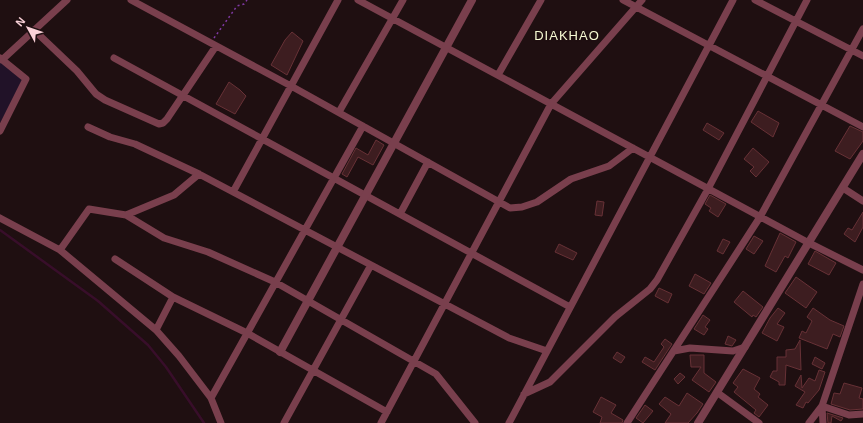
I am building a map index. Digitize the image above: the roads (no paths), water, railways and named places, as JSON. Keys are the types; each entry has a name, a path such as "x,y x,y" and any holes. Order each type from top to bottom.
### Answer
{"street":[{"path":"0,131 26,79 1,59 67,0"},
{"path":"132,0 339,112 510,208 522,207 537,202 571,179 609,166 632,148"},
{"path":"233,192 338,0"},
{"path":"358,0 809,244 863,270"},
{"path":"339,112 403,0"},
{"path":"280,352 472,0"},
{"path":"498,75 542,0"},
{"path":"623,0 863,127"},
{"path":"381,423 551,104 637,8 642,0"},
{"path":"509,423 733,0"},
{"path":"755,0 863,56"},
{"path":"524,394 550,382 615,317 650,289 663,270 708,189 807,0"},
{"path":"627,423 760,217 863,29"},
{"path":"34,30 77,70 96,94 105,100 159,124 163,123 167,119 184,96 214,45"},
{"path":"114,58 570,307"},
{"path":"211,398 363,126"},
{"path":"88,127 110,137 135,144 199,174 509,338 547,351"},
{"path":"698,423 718,393 863,154"},
{"path":"400,214 428,162"},
{"path":"126,215 174,195 199,174"},
{"path":"843,188 863,200"},
{"path":"60,250 89,209 126,215 164,238 208,252 275,282 307,302 414,362 442,379 475,423"},
{"path":"0,218 60,250 156,330 179,356 211,398 221,423"},
{"path":"114,259 173,297 247,333 387,412"},
{"path":"284,423 372,265"},
{"path":"809,423 822,406 863,284"},
{"path":"156,330 173,297"},
{"path":"674,351 690,348 733,351 745,347"},
{"path":"718,393 759,423"},
{"path":"822,406 849,415 863,414"},
{"path":"822,406 823,423"}],"waterway":[{"path":"0,230 98,301 148,345 166,367 204,423"}],"district":[{"name":"DIAKHAO","path":"567,35"}]}
